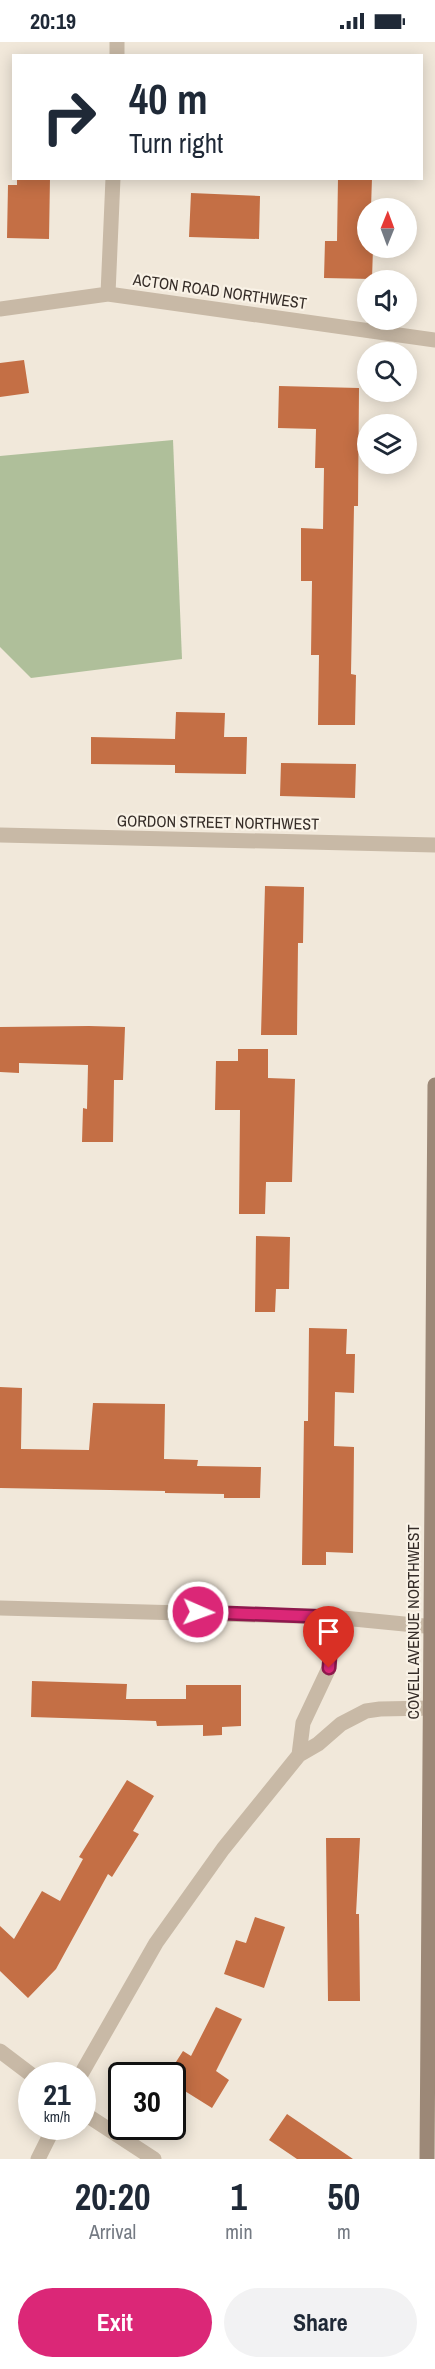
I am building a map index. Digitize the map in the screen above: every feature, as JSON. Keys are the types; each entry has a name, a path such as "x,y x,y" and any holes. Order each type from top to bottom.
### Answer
{"street":[{"path":"108,294 113,180"},
{"name":"ACTON ROAD NORTHWEST","path":"0,309 108,294 435,339"},
{"name":"GORDON STREET NORTHWEST","path":"0,835 435,845"},
{"name":"COVELL AVENUE NORTHWEST","path":"427,2159 433,1627 435,1085"},
{"path":"0,1608 333,1617 433,1627"},
{"path":"299,1755 303,1723 329,1668 333,1617"},
{"path":"88,2062 156,1943 223,1849 299,1755 318,1744 341,1724 366,1711 431,1708"},
{"path":"0,2051 18,2065"},
{"path":"96,2121 154,2159"},
{"path":"38,2159 48,2140"}],"green space":[{"path":"173,440 182,659 31,678 0,647 0,456"}],"building":[{"path":"17,180 50,180 49,239 7,238 8,185 17,185"},
{"path":"338,180 372,180 371,198 357,198 357,258 373,258 372,270 357,270 357,279 324,278 325,241 337,241"},
{"path":"191,193 260,196 259,239 189,237"},
{"path":"24,360 29,393 0,397 0,363"},
{"path":"279,386 357,388 358,506 354,506 351,674 356,675 355,725 318,725 319,655 311,655 312,581 301,581 301,528 323,529 324,468 315,468 316,429 278,428"},
{"path":"176,712 225,713 224,737 247,737 246,774 175,773 175,765 91,764 91,737 175,739"},
{"path":"281,763 356,764 355,798 280,796"},
{"path":"265,886 304,887 303,943 298,943 297,1035 261,1035"},
{"path":"0,1027 125,1027 123,1080 114,1080 113,1142 82,1142 83,1108 87,1109 88,1065 19,1063 19,1073 0,1072"},
{"path":"238,1049 268,1049 268,1078 295,1079 292,1182 266,1182 265,1214 239,1214 240,1110 215,1110 216,1061 238,1061"},
{"path":"256,1236 290,1237 289,1289 276,1289 275,1312 255,1312"},
{"path":"309,1328 347,1329 346,1354 355,1354 354,1393 335,1392 334,1446 354,1447 353,1553 326,1552 326,1565 302,1565 304,1421 308,1421"},
{"path":"0,1387 22,1388 21,1449 89,1450 93,1403 165,1404 164,1459 198,1460 197,1466 261,1467 260,1498 224,1498 224,1494 165,1493 165,1491 0,1488"},
{"path":"32,1681 127,1684 126,1699 186,1699 186,1685 241,1685 241,1726 222,1727 222,1735 203,1736 203,1725 157,1726 156,1721 31,1717"},
{"path":"127,1780 154,1796 133,1831 139,1834 112,1877 108,1874 56,1969 28,1998 0,1971 0,1926 14,1939 42,1891 60,1901 83,1859 79,1857"},
{"path":"326,1838 360,1838 356,1914 359,1914 360,2001 328,2001"},
{"path":"255,1917 285,1927 264,1988 224,1974 236,1940 246,1943"},
{"path":"216,2007 242,2019 216,2071 229,2080 212,2108 186,2092 186,2062 176,2062 183,2051 191,2056"},
{"path":"287,2114 353,2159 297,2159 269,2140"}],"route":[{"path":"198,1612 333,1617 329,1668"}]}
